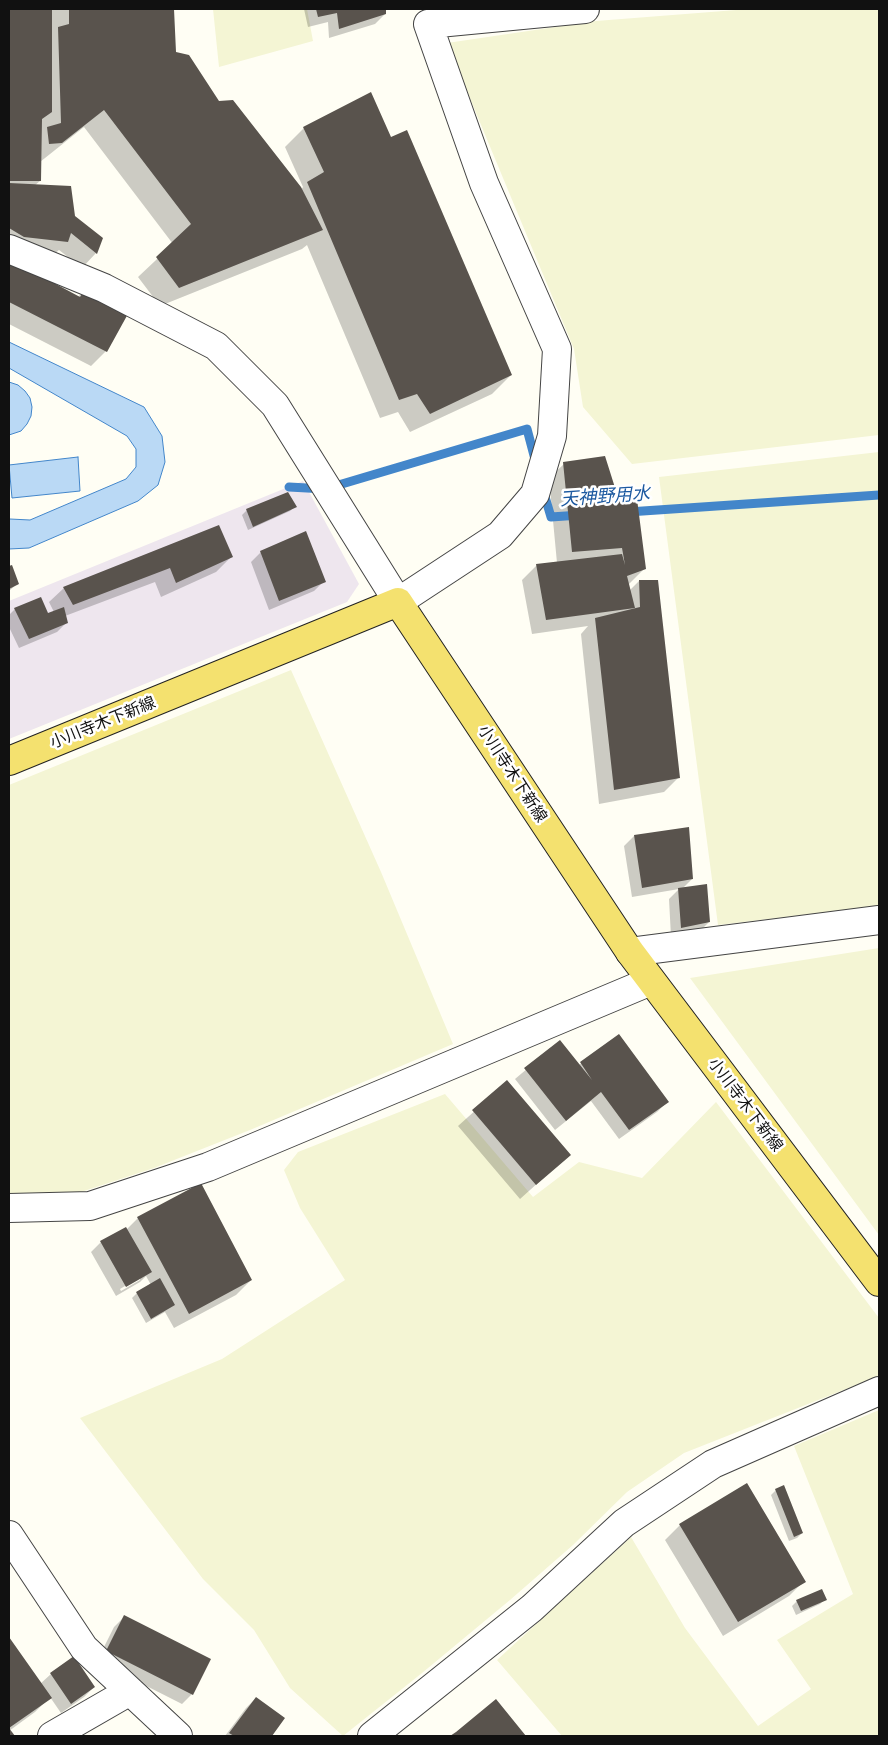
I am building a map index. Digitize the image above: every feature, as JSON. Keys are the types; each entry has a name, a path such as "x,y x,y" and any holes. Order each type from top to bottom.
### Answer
{"main road":[{"name":"小川寺木下新線","path":"9,762 398,602 630,952 879,1282"}],"street":[{"path":"9,250 104,288 216,346 275,405 398,602 500,535 535,494 552,436 557,349 484,183 426,17 585,9"},
{"path":"630,952 879,920"},
{"path":"9,1208 90,1206 208,1167 651,981"},
{"path":"372,1736 532,1608 624,1523 713,1464 879,1391"},
{"path":"9,1535 84,1648 178,1736"},
{"path":"52,1736 130,1691"}],"shaded area":[{"path":"303,481 359,584 347,602 9,739 9,601"}],"green space":[{"path":"213,9 307,9 313,41 219,67"},
{"path":"749,9 879,9 879,435 632,464 583,407 574,349 447,43 596,21"},
{"path":"879,452 879,906 718,925 659,477"},
{"path":"291,670 381,872 453,1044 250,1130 154,1168 81,1192 9,1194 9,785"},
{"path":"879,948 879,1235 690,978"},
{"path":"445,1094 533,1197 579,1162 642,1178 716,1102 879,1318 879,1376 684,1453 627,1492 573,1545 510,1600 343,1736 290,1688 254,1630 203,1579 80,1418 222,1359 345,1280 300,1208 284,1170 298,1152"},
{"path":"879,1410 879,1736 562,1736 497,1660 631,1537 685,1628 758,1726 811,1689 777,1640 853,1594 794,1446"}],"water":[{"path":"9,342 144,407 162,436 165,462 158,485 138,501 29,548 9,549 9,518 30,520 126,479 136,467 136,449 127,436 9,368"},
{"path":"9,382 18,385 25,391 30,398 32,407 31,416 27,424 21,431 9,435"},
{"path":"78,457 80,491 12,498 9,465"}],"building":[{"path":"9,9 52,9 52,112 42,119 41,181 9,181"},
{"path":"69,9 174,9 176,52 189,55 219,101 233,100 301,187 323,230 179,288 156,257 191,224 104,110 62,143 49,144 47,127 61,123 58,27 69,24"},
{"path":"316,9 386,9 386,14 339,29 337,13 318,17"},
{"path":"371,92 391,137 407,130 512,375 430,414 417,394 399,400 307,182 324,172 303,127"},
{"path":"9,183 71,186 75,216 103,238 97,254 71,233 68,242 24,237 9,228"},
{"path":"9,259 80,297 86,288 129,312 107,352 9,302"},
{"path":"605,456 617,494 637,499 646,569 627,576 635,608 546,620 536,564 622,554 625,565 622,548 572,552 563,462"},
{"path":"288,492 297,507 253,527 246,509"},
{"path":"219,525 233,557 176,583 170,568 73,605 63,587"},
{"path":"306,531 326,582 279,601 260,551"},
{"path":"12,565 19,584 9,589 9,566"},
{"path":"639,580 658,580 680,778 614,790 595,618 640,607"},
{"path":"41,597 48,613 64,607 68,623 29,639 14,608"},
{"path":"689,827 693,879 642,888 634,835"},
{"path":"707,884 710,922 681,928 678,888"},
{"path":"619,1034 669,1102 629,1130 601,1092 566,1121 524,1068 560,1040 592,1080 580,1062"},
{"path":"507,1080 571,1155 536,1185 472,1110"},
{"path":"201,1183 252,1280 189,1314 137,1217"},
{"path":"126,1227 152,1272 126,1287 100,1241"},
{"path":"160,1278 175,1305 151,1319 136,1292"},
{"path":"747,1483 806,1582 738,1622 679,1524"},
{"path":"784,1485 803,1533 794,1537 775,1489"},
{"path":"822,1589 827,1600 801,1611 796,1600"},
{"path":"124,1615 211,1659 193,1695 106,1651"},
{"path":"9,1637 52,1698 9,1728"},
{"path":"74,1656 95,1687 71,1704 50,1673"},
{"path":"256,1697 285,1718 272,1736 234,1736 229,1733"},
{"path":"496,1699 526,1736 450,1736 456,1732"},
{"path":"9,1728 15,1736 9,1736"}],"waterway":[{"name":"天神野用水","path":"289,487 325,489 527,429 536,463"},
{"name":"天神野用水","path":"543,490 551,517 580,515"},
{"name":"天神野用水","path":"628,512 879,495"}]}
